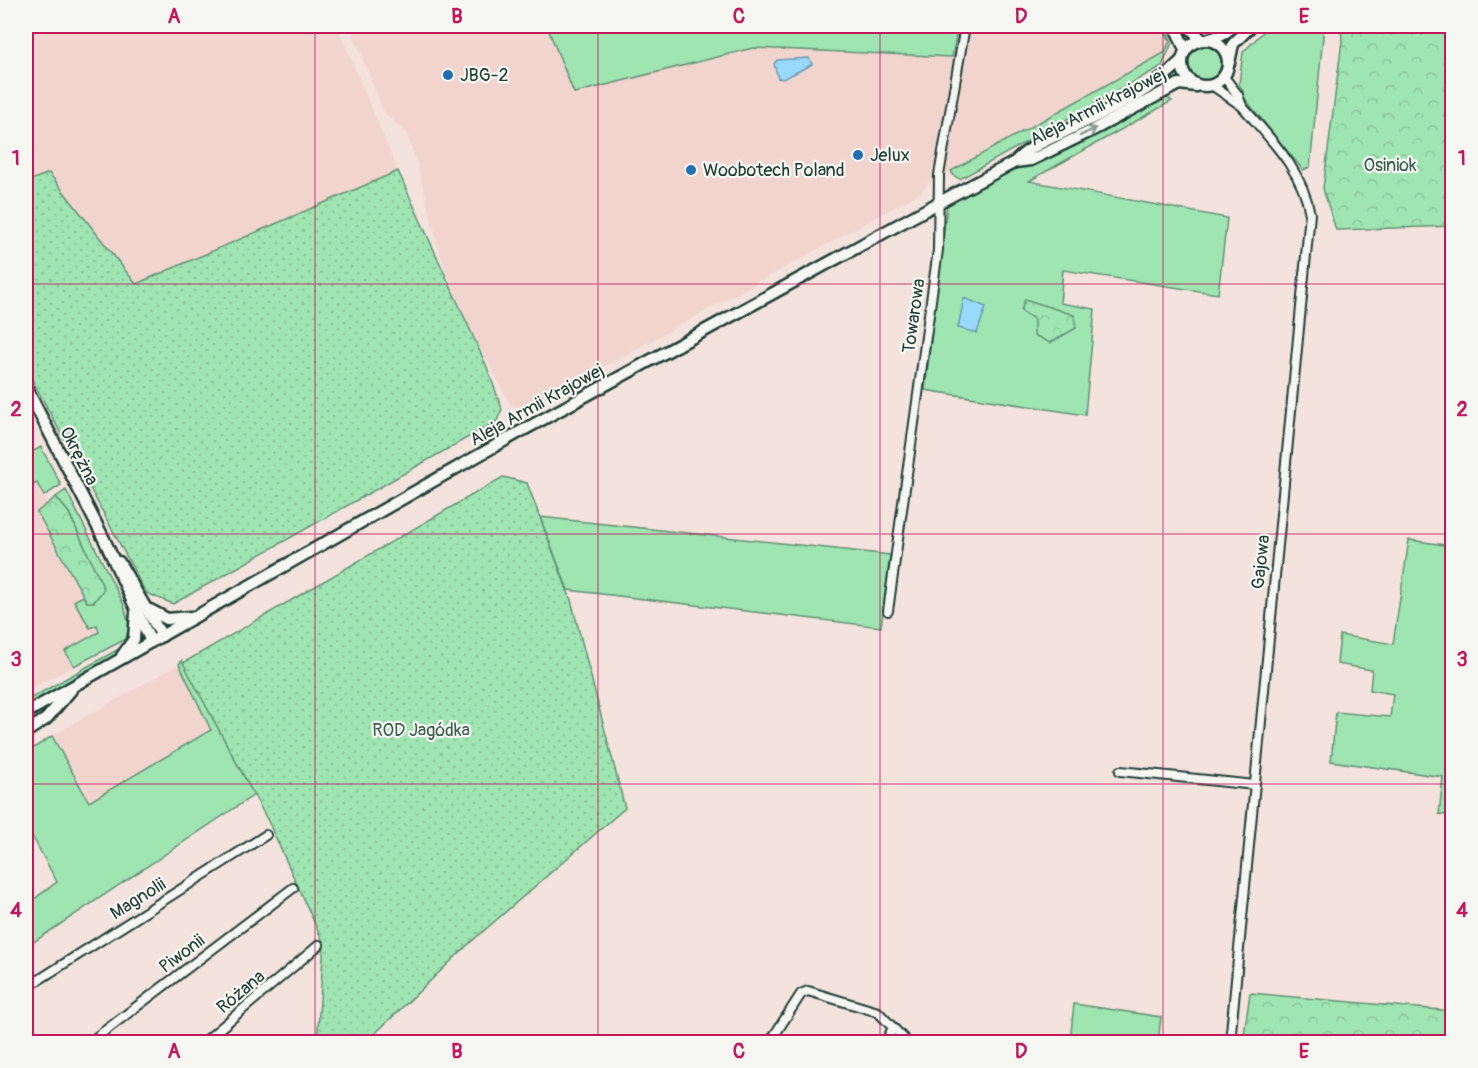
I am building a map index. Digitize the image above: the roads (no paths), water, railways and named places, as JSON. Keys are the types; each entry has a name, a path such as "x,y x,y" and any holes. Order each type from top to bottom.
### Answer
{"street":[{"name":"Towarowa","path":"888,611 938,250 939,175 965,26"},
{"path":"1175,26 1185,50 1181,62 1185,74 1196,86 1213,86 1224,77 1233,44 1251,26"},
{"path":"1188,26 1220,48 1229,63"},
{"path":"1185,50 1205,39 1222,35 1234,26"},
{"name":"Aleja Armii Krajowej","path":"26,713 516,434 1015,162 1024,152 1091,119 1169,74 1181,62"},
{"name":"Gajowa","path":"1224,77 1238,95 1242,106"},
{"name":"Aleja Armii Krajowej","path":"1015,162 1031,160 1179,84 1196,86"},
{"name":"Gajowa","path":"1213,86 1242,106 1289,161 1304,188 1310,214 1230,1042"},
{"name":"Okrężna","path":"26,387 157,639"},
{"path":"115,662 134,639 140,606 171,620 206,612"},
{"name":"Aleja Armii Krajowej","path":"26,732 46,719 78,683"},
{"path":"1120,771 1255,785"},
{"name":"Magnolii","path":"26,988 266,835"},
{"name":"Piwonii","path":"90,1042 293,888"},
{"name":"Różana","path":"204,1042 319,945"},
{"path":"770,1042 801,994 808,991 878,1012 892,1030 907,1042"},
{"path":"885,1042 892,1030"}],"water":[{"path":"809,58 812,64 809,66 783,79 778,78 774,64 777,60"},
{"path":"964,298 986,307 977,333 958,328"}],"place":[{"name":"JBG-2","path":"448,75"},
{"name":"Jelux","path":"858,155"},
{"name":"Woobotech Poland","path":"691,170"}],"park label":[{"name":"Osiniok","path":"1390,165"},
{"name":"ROD Jagódka","path":"421,730"}]}
